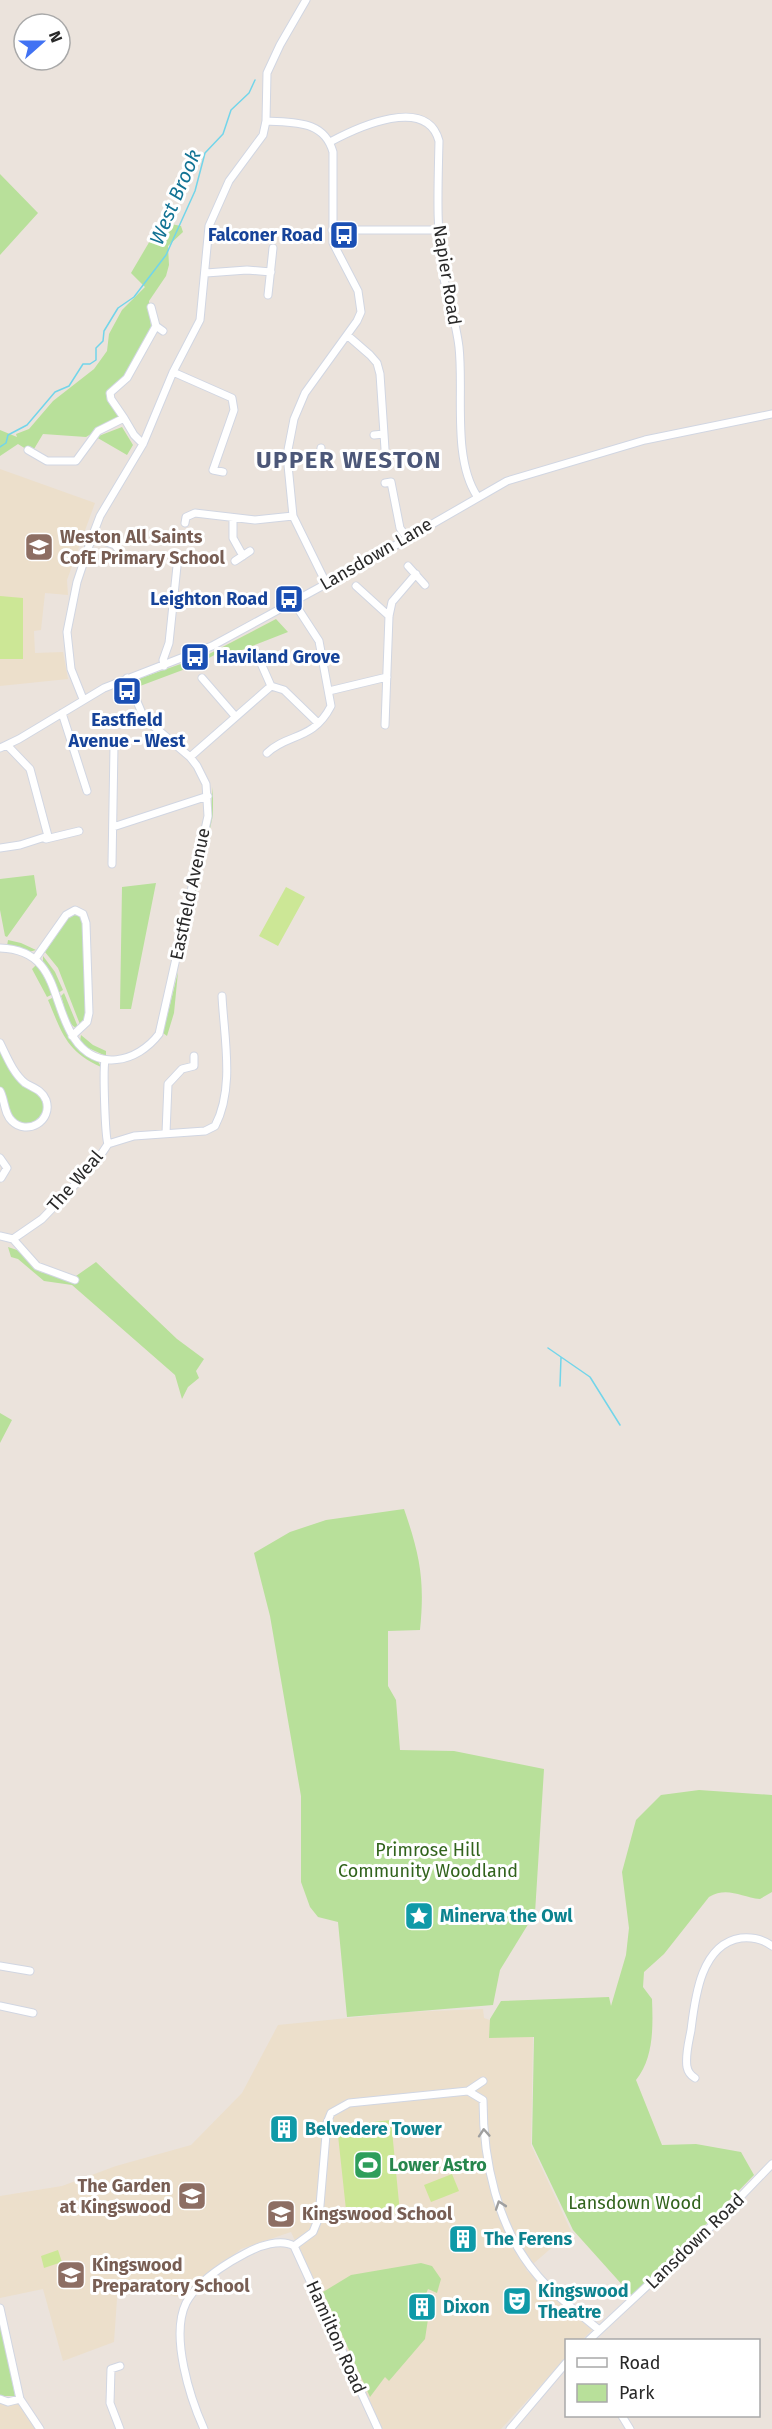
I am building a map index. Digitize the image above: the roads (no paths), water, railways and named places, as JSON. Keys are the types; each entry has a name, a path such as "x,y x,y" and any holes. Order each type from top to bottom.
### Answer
{"street":[{"path":"83,699 71,669 67,632 77,582 100,516 143,444 173,372 200,320 206,273 205,244 215,211 229,181 263,135 267,121 267,73 306,0"},
{"name":"Napier Road","path":"330,142 369,123 415,118 431,123 440,141 438,230 444,275 458,344 464,459 468,479 477,496"},
{"path":"267,121 314,126 330,142 333,153 332,230 334,249 361,300 357,321 304,393 294,419 287,455 288,485 293,516 326,583"},
{"path":"332,230 438,230"},
{"path":"268,295 273,248"},
{"path":"206,273 247,270 271,272"},
{"path":"151,307 156,326 163,331"},
{"path":"143,444 134,435 111,399 110,393 127,378 156,326"},
{"path":"347,335 377,363 380,374 385,449"},
{"path":"173,372 232,398 234,410 213,470 223,472"},
{"name":"Lansdown Lane","path":"4,747 83,699 127,678 164,666 212,646 407,538 477,496 522,475 619,447 772,414"},
{"path":"28,450 47,461 76,461 98,431 124,418"},
{"path":"374,435 384,434"},
{"path":"319,466 321,448"},
{"path":"287,455 320,457"},
{"path":"34,465 40,457"},
{"path":"385,483 391,482 400,528 407,538"},
{"path":"185,523 186,517 195,513 255,520 293,516"},
{"path":"233,519 233,538 243,556"},
{"path":"92,537 115,545 122,554"},
{"path":"235,561 250,550"},
{"path":"164,666 163,660 169,643 177,566"},
{"path":"408,566 425,585"},
{"path":"385,725 389,616 392,602 416,574"},
{"path":"356,586 389,616"},
{"path":"268,753 273,747 306,734 331,706 319,641 294,601"},
{"path":"255,651 271,686 284,690 318,723"},
{"path":"329,691 387,677"},
{"name":"Eastfield Avenue","path":"105,1060 122,1060 139,1053 151,1044 163,1023 208,816 208,796 203,777 190,757 144,718 127,678"},
{"path":"201,678 235,716"},
{"path":"190,757 271,686"},
{"path":"62,713 87,791"},
{"path":"112,864 114,746"},
{"path":"4,747 30,769 48,833 46,838"},
{"path":"113,827 208,796"},
{"path":"0,848 79,831"},
{"path":"35,959 66,915 75,910 83,914 86,923 89,1013 87,1022 72,1036"},
{"path":"0,948 17,950 35,959 50,978 72,1036 82,1048 105,1060"},
{"path":"108,1144 127,1137 208,1130 217,1121 226,1086 222,996"},
{"path":"0,1043 15,1073 43,1094 47,1108 42,1121 26,1128 11,1121 3,1109 0,1091"},
{"path":"166,1133 168,1084 182,1070 194,1066 194,1056"},
{"name":"The Weal","path":"13,1239 42,1219 94,1165 108,1144 105,1134 106,1105 103,1070 105,1060"},
{"path":"0,1158 8,1168 1,1178"},
{"path":"0,1236 13,1239 37,1266 75,1280"},
{"path":"690,2077 687,2055 694,2006 707,1964 714,1952 725,1943 746,1938 760,1939 772,1946"},
{"path":"0,1966 30,1971"},
{"path":"0,2006 33,2013"},
{"path":"204,2429 190,2392 183,2364 182,2319 185,2305 200,2287 248,2252 274,2243 287,2242 294,2246 313,2232 320,2217 327,2123 331,2113 349,2103 468,2091 483,2081"},
{"path":"468,2091 483,2100 485,2154 513,2239 539,2277 599,2330"},
{"name":"Lansdown Road","path":"590,2339 718,2219 772,2164"},
{"name":"Hamilton Road","path":"294,2246 378,2429"},
{"path":"0,2308 20,2399 40,2429"},
{"path":"510,2429 565,2365"},
{"path":"120,2366 111,2369 110,2403 120,2429"},
{"path":"0,2400 8,2402 20,2399"}],"waterway":[{"name":"West Brook","path":"0,447 6,443 8,435 27,425 55,392 69,386 83,364 90,364 96,360 96,348 103,341 104,331 118,308 134,297 166,255 195,191 205,153 223,134 231,110 249,93 255,80"},
{"path":"548,1348 590,1377 620,1425"},
{"path":"560,1386 561,1357"}],"place":[{"name":"Falconer Road","path":"344,235"},
{"name":"Weston All Saints CofE Primary School","path":"39,547"},
{"name":"Leighton Road","path":"289,599"},
{"name":"Haviland Grove","path":"195,657"},
{"name":"Eastfield Avenue - West","path":"127,691"},
{"name":"Minerva the Owl","path":"419,1916"},
{"name":"Belvedere Tower","path":"284,2129"},
{"name":"Lower Astro","path":"368,2165"},
{"name":"The Garden at Kingswood","path":"192,2196"},
{"name":"Kingswood School","path":"281,2214"},
{"name":"The Ferens","path":"463,2239"},
{"name":"Kingswood Preparatory School","path":"71,2275"},
{"name":"Kingswood Theatre","path":"517,2301"},
{"name":"Dixon","path":"422,2307"}],"district":[{"name":"UPPER WESTON","path":"349,460"}],"park label":[{"name":"Primrose Hill Community Woodland","path":"428,1860"},
{"name":"Lansdown Wood","path":"635,2203"}]}
